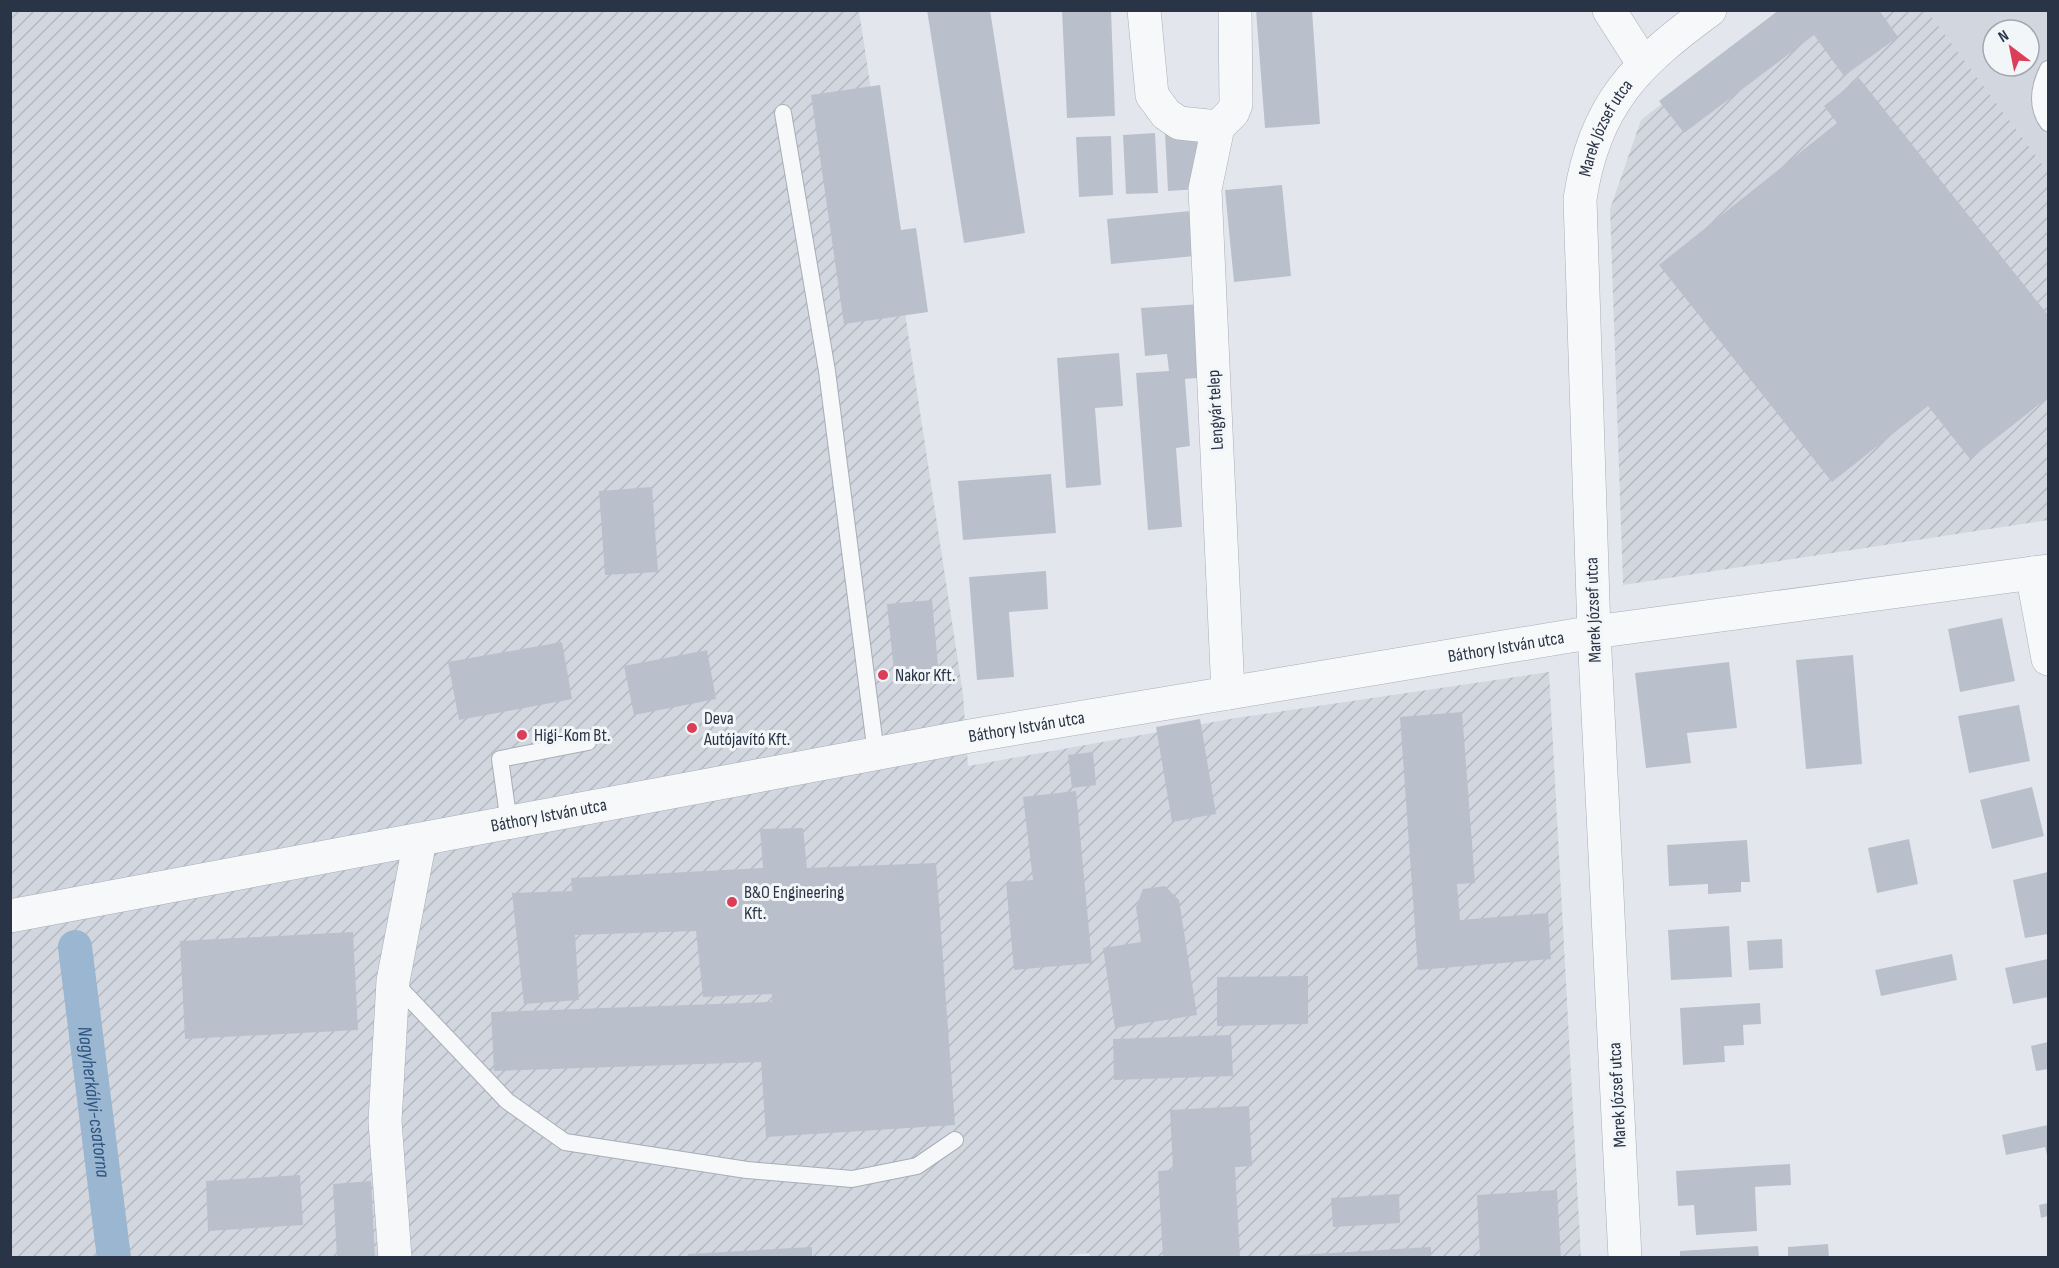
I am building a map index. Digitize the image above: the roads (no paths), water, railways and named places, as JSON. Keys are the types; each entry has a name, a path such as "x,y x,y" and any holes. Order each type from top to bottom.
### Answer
{"street":[{"path":"1144,10 1152,95 1166,114 1179,123 1218,127"},
{"name":"Lengyár telep","path":"1228,693 1205,189 1218,127 1233,112 1236,104 1235,10"},
{"path":"1609,10 1643,63"},
{"name":"Marek József utca","path":"1625,1257 1594,632 1580,199 1590,150 1617,96 1643,63 1710,10"},
{"path":"2040,572 2049,659"},
{"name":"Báthory István utca","path":"10,916 876,754 1228,693 1594,632 2040,572"},
{"path":"395,1257 385,1121 393,981 420,840"}],"lane":[{"path":"2049,69 2043,80 2040,100 2049,123"},
{"path":"783,113 827,371 876,754"},
{"path":"509,823 500,759 588,742"},
{"path":"393,981 507,1101 565,1142 747,1170 852,1179 917,1166 955,1140"}],"waterway":[{"name":"Nagyherkályi-csatorna","path":"75,947 114,1258"}],"place":[{"name":"Nakor Kft.","path":"883,675"},
{"name":"Deva Autójavító Kft.","path":"692,728"},
{"name":"Higi-Kom Bt.","path":"522,735"},
{"name":"B&O Engineering Kft.","path":"732,902"}]}
